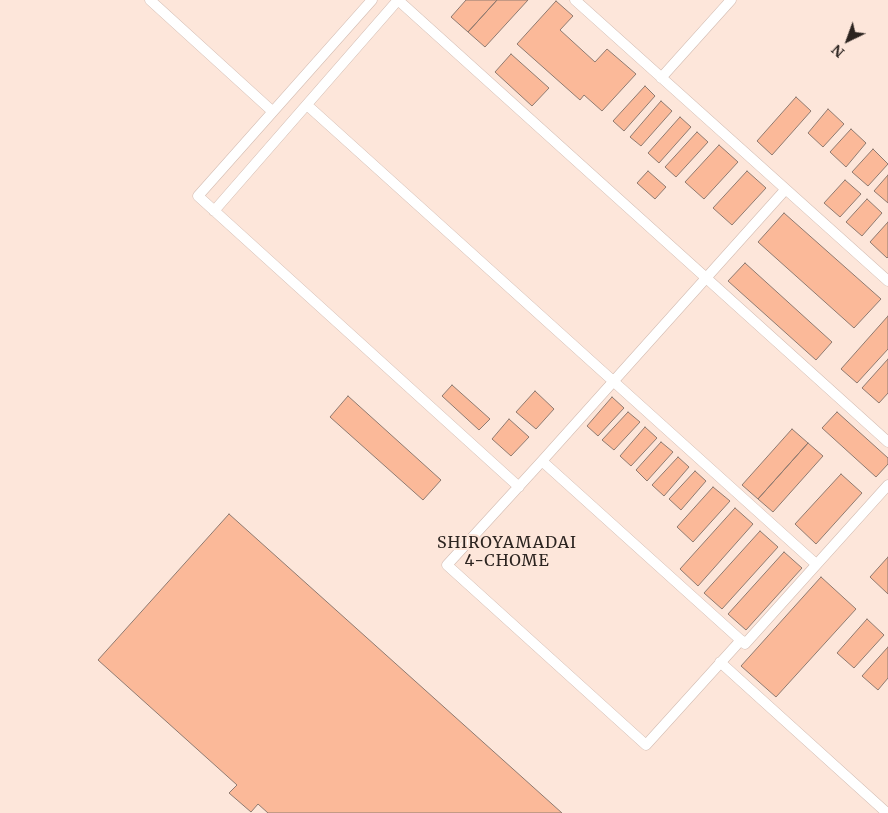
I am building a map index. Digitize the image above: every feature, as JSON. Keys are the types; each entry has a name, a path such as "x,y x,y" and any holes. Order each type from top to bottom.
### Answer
{"lane":[{"path":"150,0 272,111"},
{"path":"214,212 398,0 888,442"},
{"path":"575,0 888,281"},
{"path":"660,78 731,0"},
{"path":"367,2 198,196 519,486"},
{"path":"307,105 816,564"},
{"path":"741,640 646,745 447,565 785,190"},
{"path":"542,461 745,644 888,484"},
{"path":"720,662 888,813"}],"building":[{"path":"466,0 497,0 468,32 451,17"},
{"path":"497,0 528,0 485,47 468,32"},
{"path":"556,1 573,16 560,30 595,62 607,49 636,74 602,111 584,95 580,100 517,44"},
{"path":"511,54 549,88 532,106 495,72"},
{"path":"645,86 655,96 624,131 613,121"},
{"path":"796,97 811,111 772,155 757,141"},
{"path":"661,101 672,111 641,146 630,137"},
{"path":"828,109 844,124 823,147 808,133"},
{"path":"680,117 691,127 659,163 648,153"},
{"path":"851,129 866,143 846,167 830,152"},
{"path":"697,132 708,142 676,177 665,167"},
{"path":"719,145 738,162 704,199 685,182"},
{"path":"873,149 888,164 868,186 852,172"},
{"path":"648,171 666,187 655,199 637,183"},
{"path":"747,171 766,188 732,225 713,208"},
{"path":"888,175 888,203 874,191"},
{"path":"845,180 861,194 840,217 824,203"},
{"path":"867,199 882,213 862,236 846,222"},
{"path":"784,213 881,299 854,328 758,242"},
{"path":"888,222 888,257 887,258 870,242"},
{"path":"745,263 832,342 816,360 728,281"},
{"path":"888,316 888,349 857,383 841,369"},
{"path":"888,359 888,393 879,403 862,388"},
{"path":"452,385 490,419 479,430 442,396"},
{"path":"535,391 554,409 536,429 516,412"},
{"path":"348,396 441,480 423,500 330,417"},
{"path":"612,397 624,408 598,436 587,426"},
{"path":"628,412 640,422 614,450 602,440"},
{"path":"837,412 888,458 888,464 876,477 822,428"},
{"path":"509,419 529,437 511,456 492,439"},
{"path":"645,427 657,438 631,466 620,456"},
{"path":"792,429 808,443 758,499 742,485"},
{"path":"661,442 673,452 647,481 636,470"},
{"path":"808,443 823,456 773,512 758,499"},
{"path":"678,457 689,467 664,496 652,485"},
{"path":"695,471 706,481 681,510 669,499"},
{"path":"841,474 862,493 816,544 795,524"},
{"path":"713,487 730,501 693,542 677,527"},
{"path":"735,508 753,524 698,586 680,569"},
{"path":"229,514 562,813 268,813 258,804 251,812 229,793 237,785 98,660"},
{"path":"760,531 778,547 722,609 704,593"},
{"path":"784,552 802,568 746,630 728,614"},
{"path":"888,557 888,594 870,577"},
{"path":"821,577 856,609 776,697 741,666"},
{"path":"867,619 884,635 854,668 837,653"},
{"path":"888,647 888,678 878,690 862,676"}],"district":[{"name":"SHIROYAMADAI 4-CHOME","path":"507,552"}]}
